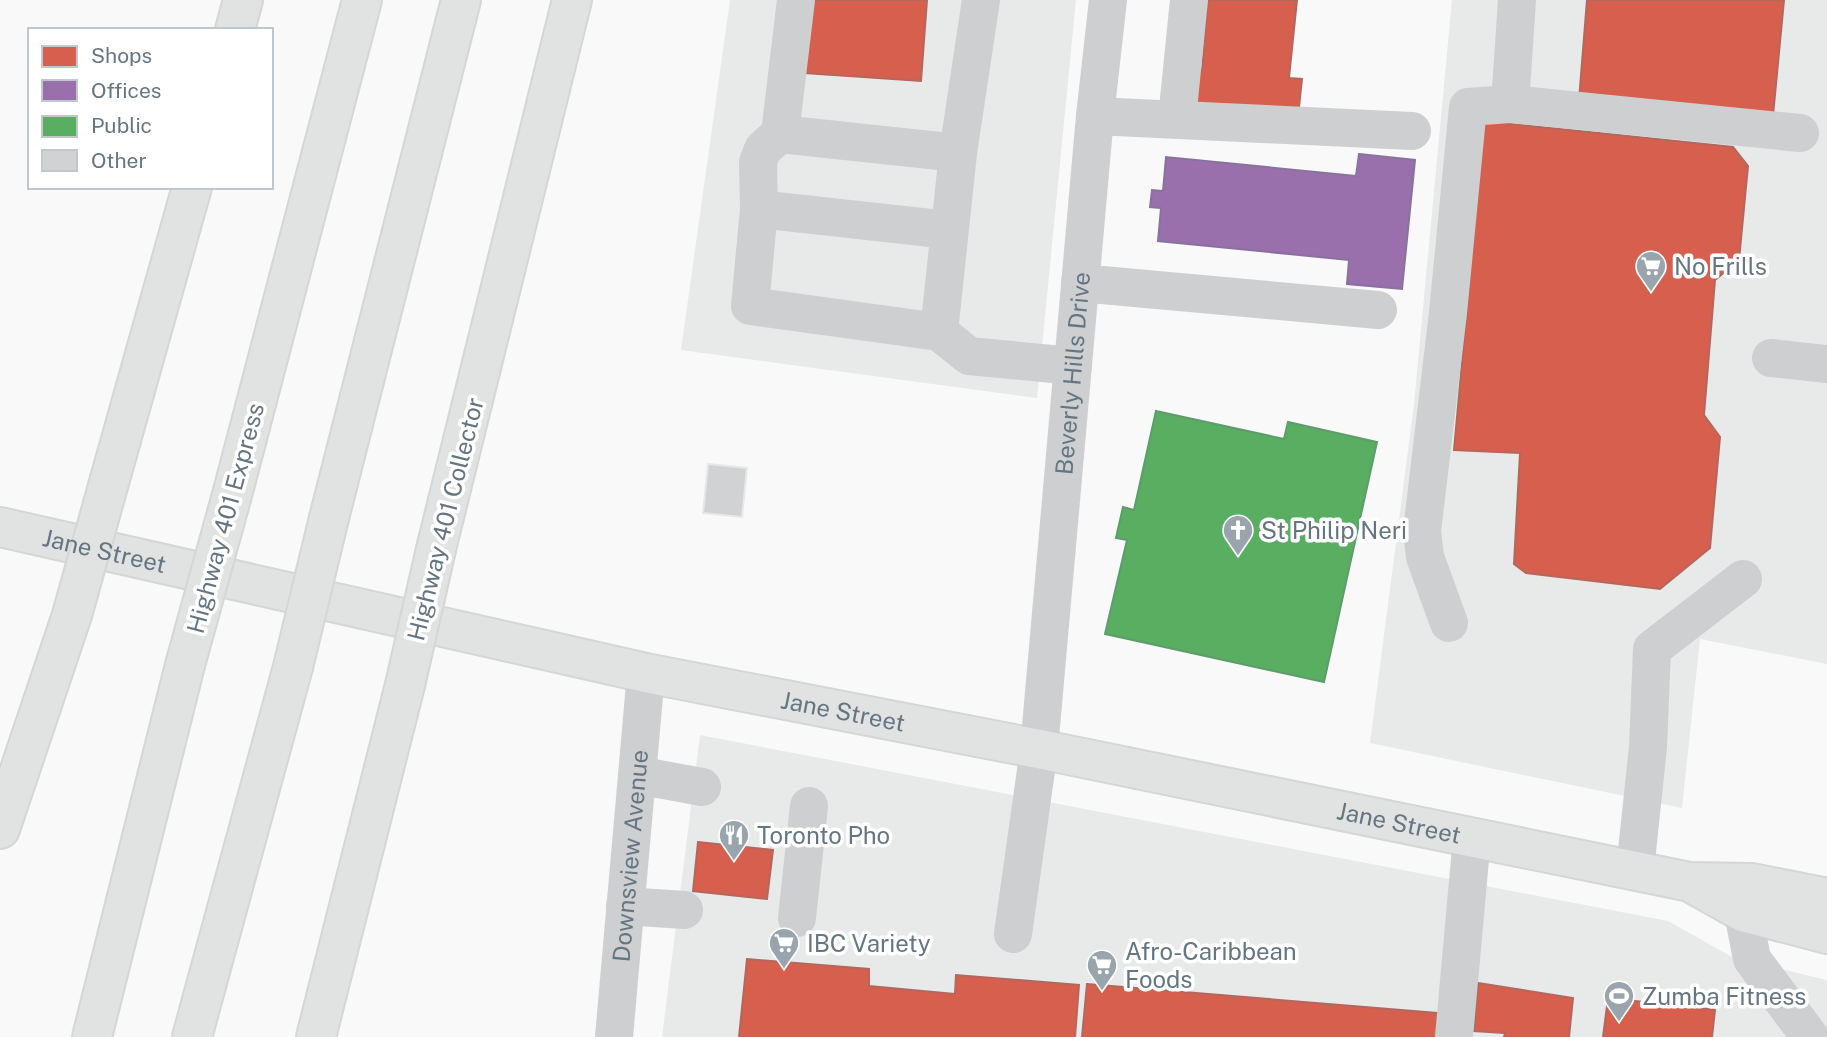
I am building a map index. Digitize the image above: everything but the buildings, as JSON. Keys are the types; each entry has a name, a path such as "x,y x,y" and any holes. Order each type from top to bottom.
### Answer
{"main road":[{"path":"236,28 243,0"},
{"name":"Highway 401 Express","path":"92,1037 186,665 362,0"},
{"path":"192,1037 293,667 461,0"},
{"name":"Highway 401 Collector","path":"316,1037 572,0"},
{"path":"0,828 72,615 191,189"},
{"name":"Jane Street","path":"0,527 646,673 1040,749 1690,882 1752,883 1827,898"},
{"name":"Jane Street","path":"1690,882 1743,912 1827,934"}],"street":[{"path":"796,0 780,134 763,149 758,162 759,209 750,306 939,332 969,356 1073,366"},
{"path":"939,332 958,153 981,0"},
{"name":"Beverly Hills Drive","path":"1013,934 1040,749 1095,116 1108,0"},
{"path":"1177,120 1189,0"},
{"path":"1510,104 1517,0"},
{"path":"1449,624 1425,557 1422,531 1448,313 1468,107 1510,104 1800,133"},
{"path":"1095,116 1412,131"},
{"path":"780,134 958,153"},
{"path":"759,209 949,230"},
{"path":"1080,283 1378,310"},
{"path":"1827,343 1773,347 1827,364"},
{"path":"1635,870 1648,747 1652,649 1744,579"},
{"name":"Downsview Avenue","path":"614,1037 646,673"},
{"path":"637,775 702,787"},
{"path":"797,918 809,806"},
{"path":"1454,1037 1472,837"},
{"path":"625,906 684,910"},
{"path":"1743,912 1752,959 1810,1037"}],"shaded area":[{"path":"730,0 1076,0 1037,398 681,350"},
{"path":"1452,0 1827,0 1827,664 1700,639 1682,808 1370,743 1414,404"},
{"path":"700,735 1668,921 1732,957 1827,980 1827,1037 662,1037"}],"place":[{"name":"No Frills","path":"1651,293"},
{"name":"St Philip Neri","path":"1238,557"},
{"name":"Toronto Pho","path":"734,862"},
{"name":"IBC Variety","path":"784,970"},
{"name":"Afro-Caribbean Foods","path":"1102,992"},
{"name":"Zumba Fitness","path":"1619,1023"}]}
